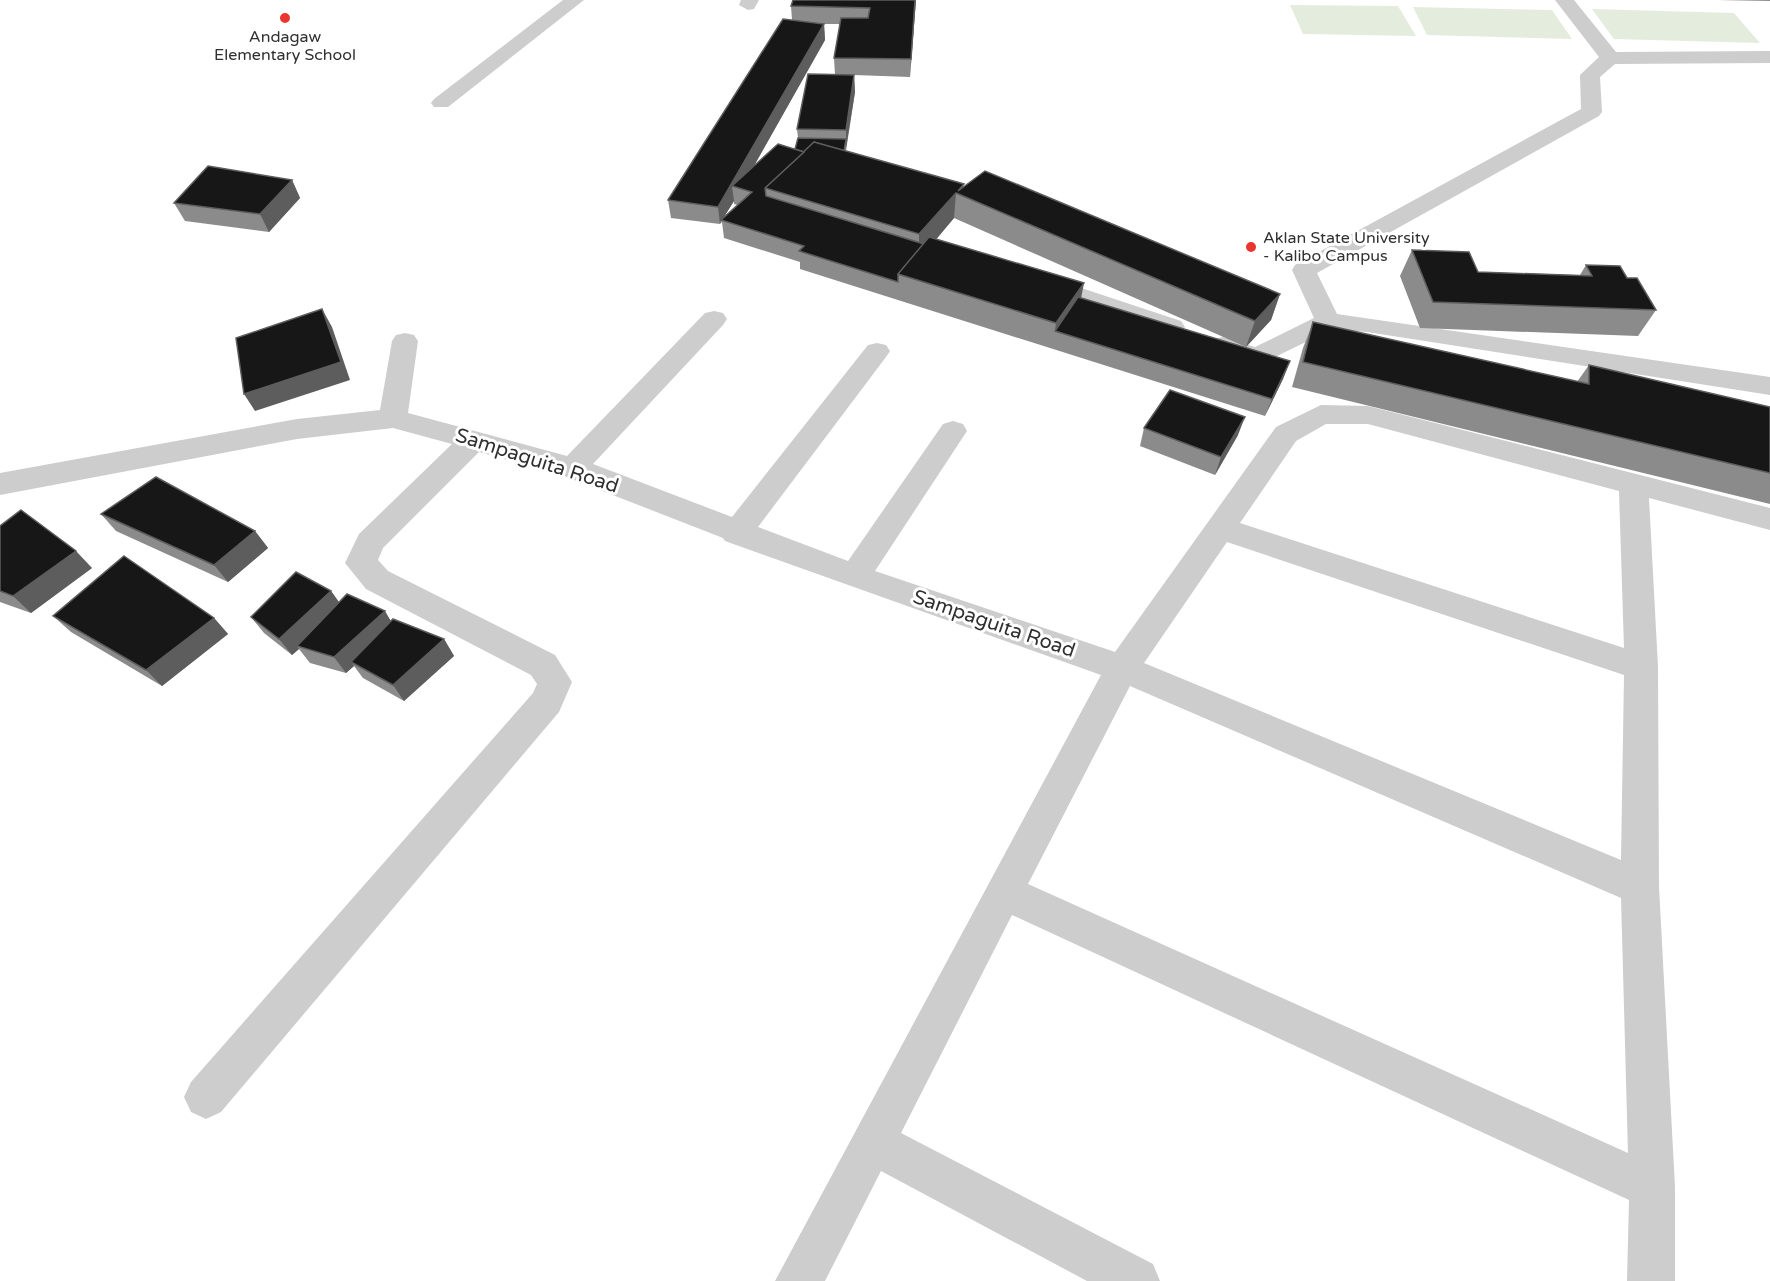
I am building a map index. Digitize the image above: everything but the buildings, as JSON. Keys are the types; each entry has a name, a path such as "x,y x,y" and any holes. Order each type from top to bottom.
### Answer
{"street":[{"path":"441,103 575,0"},
{"path":"1564,0 1610,58"},
{"path":"1328,321 1304,270 1592,112 1590,75 1610,58 1770,57"},
{"path":"1021,275 1257,357 1328,321 1367,324 1770,386"},
{"path":"573,468 714,320"},
{"path":"393,418 405,341"},
{"path":"736,533 877,351"},
{"path":"799,1281 1122,668 1286,434 1321,414 1368,416 1770,519"},
{"name":"Sampaguita Road","path":"0,484 297,429 393,418 573,468 736,533 1122,668 1640,887"},
{"path":"855,576 953,431"},
{"path":"206,1097 547,702 555,682 543,665 377,580 361,563 370,542 474,440"},
{"path":"1634,484 1641,667 1640,887 1652,1187 1651,1281"},
{"path":"1219,528 1641,667"},
{"path":"1004,892 1652,1187"},
{"path":"872,1143 1136,1281"}],"green space":[{"path":"1290,5 1398,6 1416,36 1303,34"},
{"path":"1413,7 1552,10 1572,39 1427,35"},
{"path":"1592,9 1734,13 1760,43 1614,39"}],"place":[{"name":"Andagaw Elementary School","path":"285,18"},
{"name":"Aklan State University - Kalibo Campus","path":"1251,247"}]}
